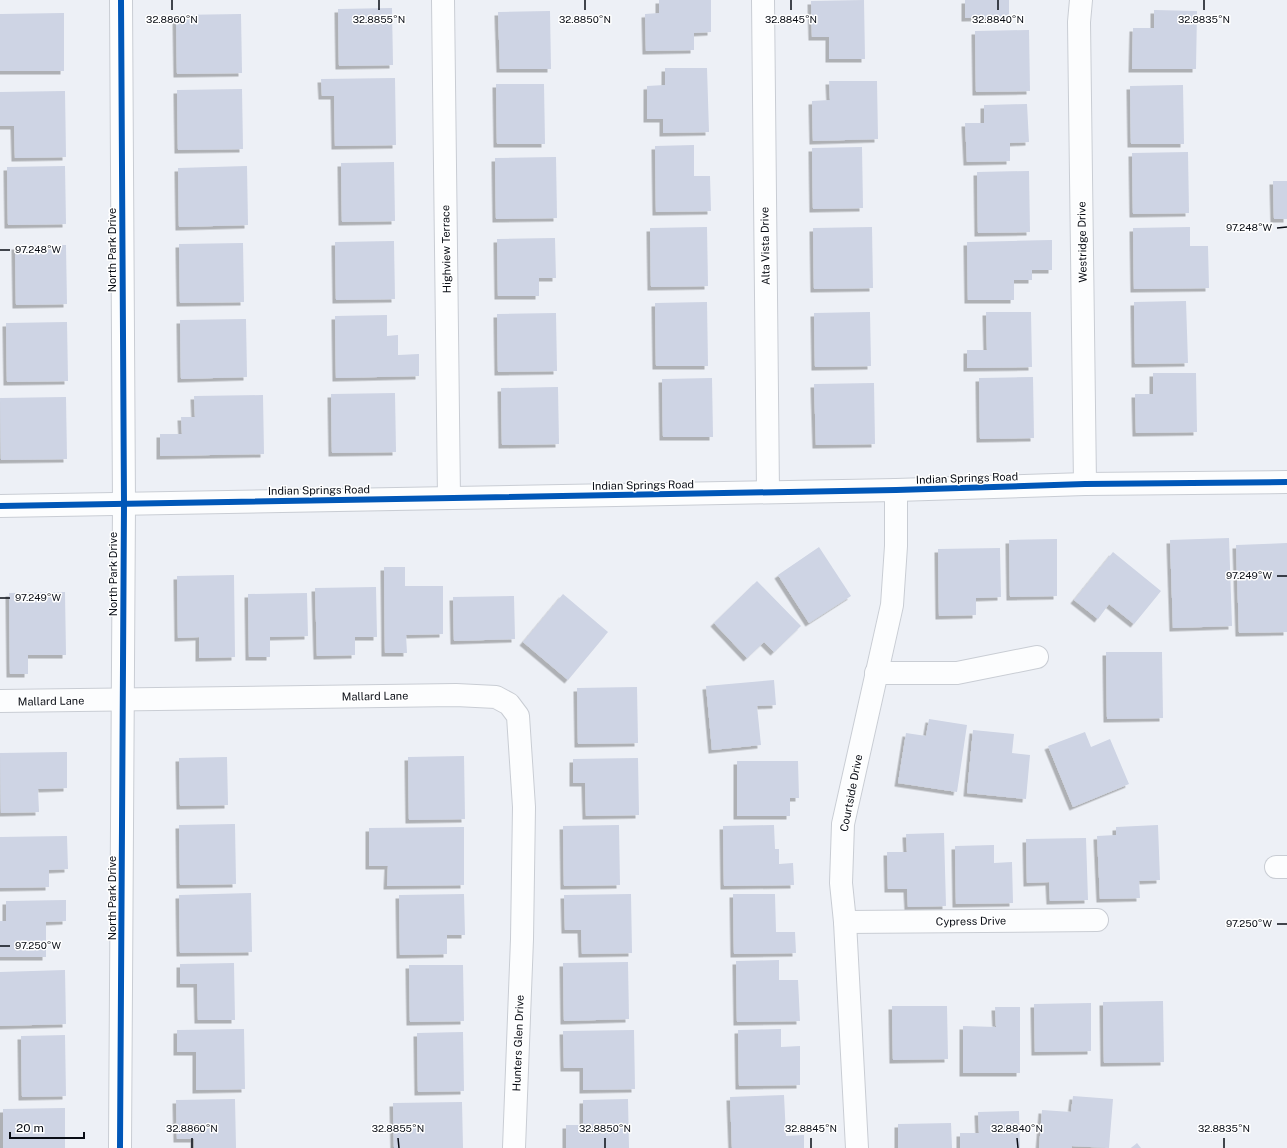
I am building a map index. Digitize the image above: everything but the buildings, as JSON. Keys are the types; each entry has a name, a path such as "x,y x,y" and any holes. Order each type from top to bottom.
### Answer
{"street":[{"name":"North Park Drive","path":"120,1148 124,504 121,0"},
{"name":"Highview Terrace","path":"443,0 449,498"},
{"name":"Alta Vista Drive","path":"763,0 768,492"},
{"name":"Westridge Drive","path":"1081,0 1079,22 1085,484"},
{"name":"Indian Springs Road","path":"0,506 896,490 1085,484 1287,482"},
{"name":"Courtside Drive","path":"857,1148 845,922 841,883 843,824 892,605 896,546 896,490"},
{"path":"876,672 957,673 1037,657"},
{"name":"Mallard Lane","path":"0,701 456,695 496,697 509,704 518,716 524,799 522,939"},
{"name":"Cypress Drive","path":"845,922 1097,920"},
{"name":"Hunters Glen Drive","path":"514,1148 522,939"}],"cycle path":[{"path":"120,1148 124,504 121,0"},
{"path":"0,506 896,490 1085,484 1287,482"}]}
